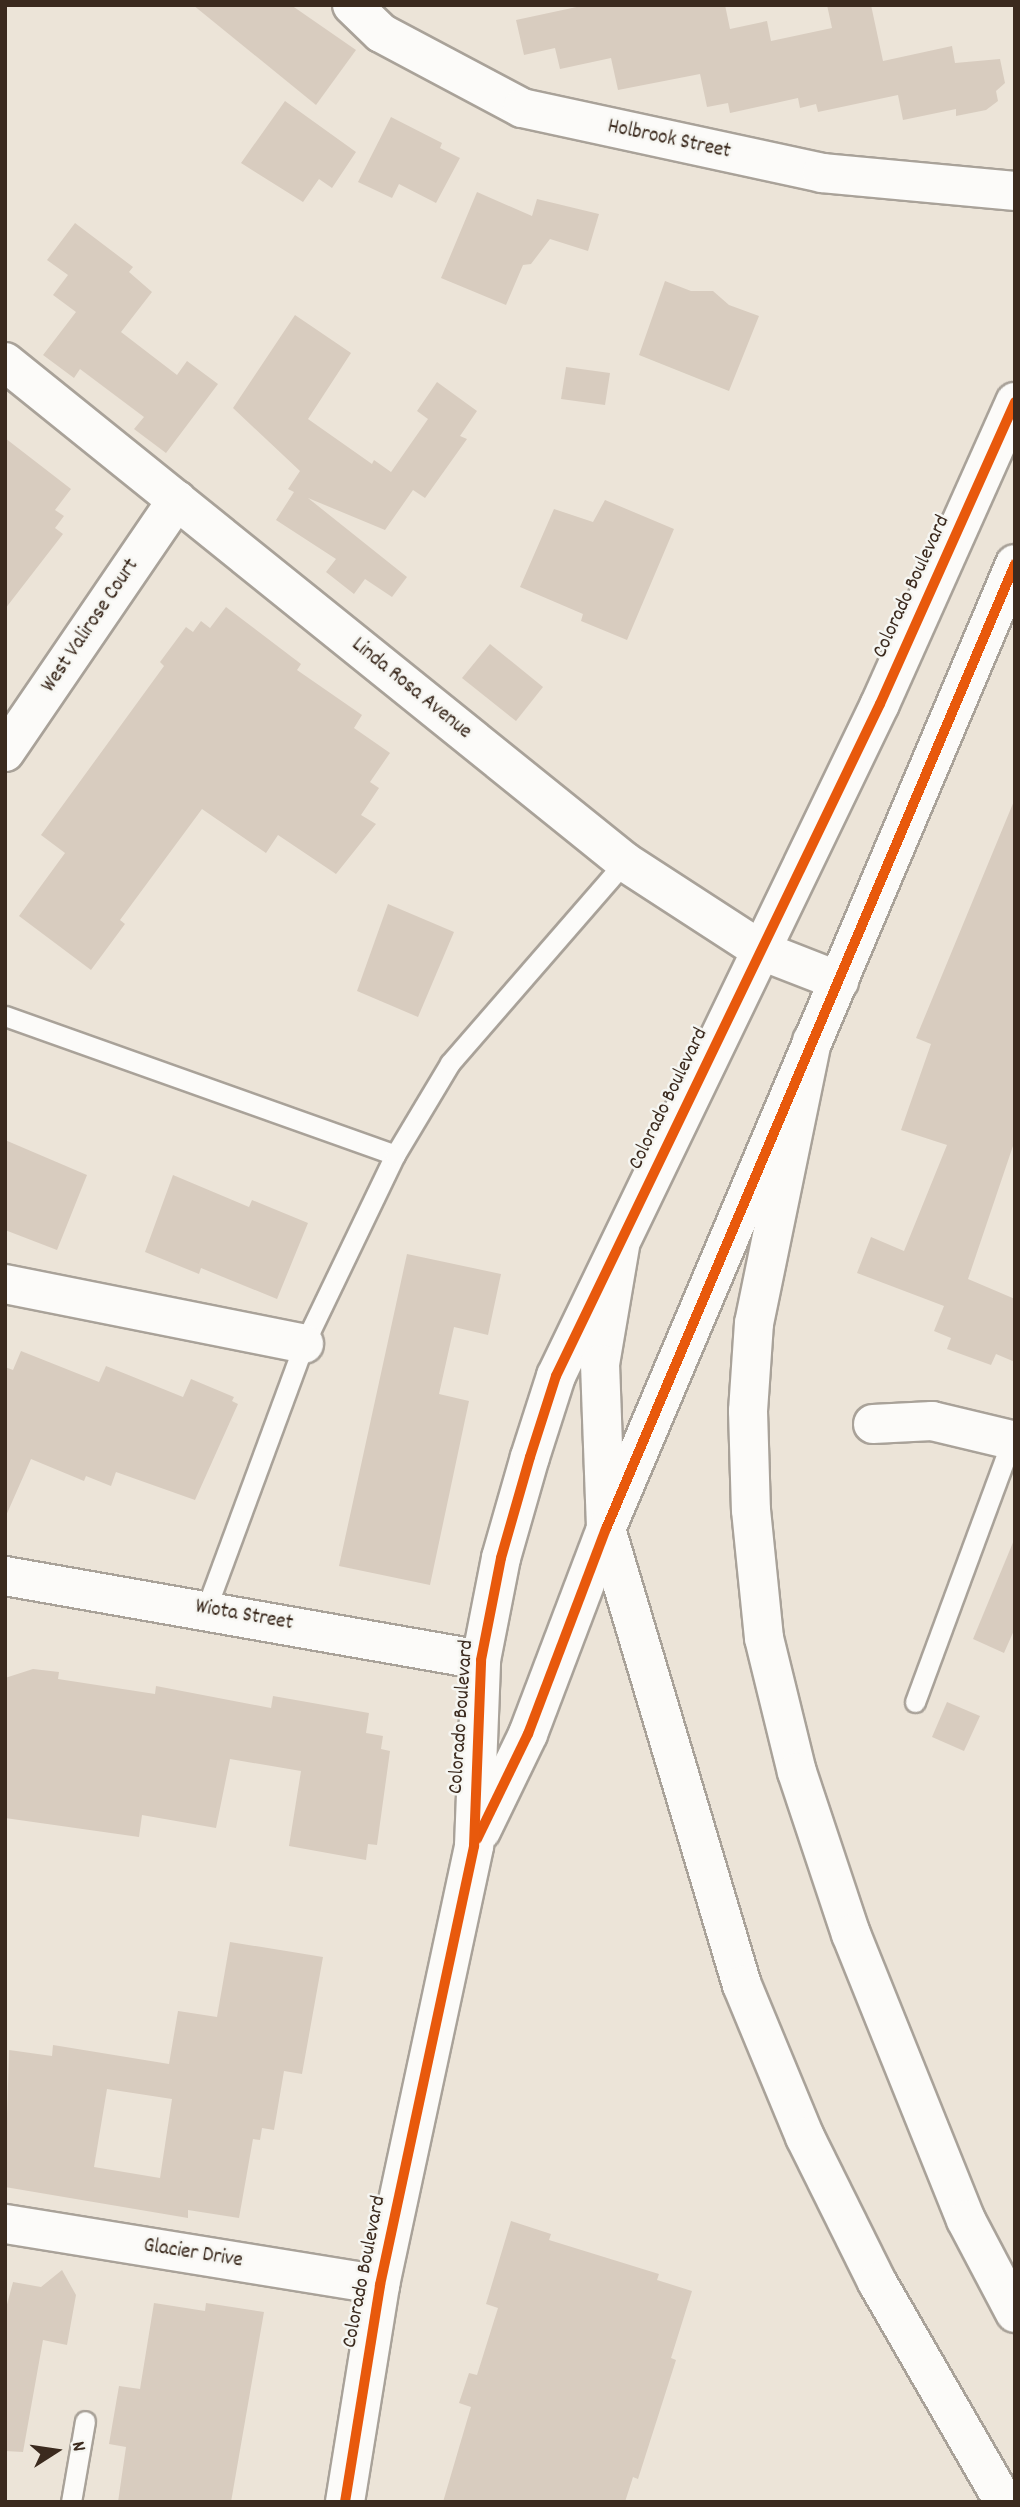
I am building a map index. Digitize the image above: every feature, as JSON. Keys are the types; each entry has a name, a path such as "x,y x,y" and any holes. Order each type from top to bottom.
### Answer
{"main road":[{"name":"Holbrook Street","path":"352,5 382,33 522,108 822,173 1015,191"},
{"name":"Linda Rosa Avenue","path":"5,362 625,862 762,951 839,981"},
{"name":"Colorado Boulevard","path":"345,2502 380,2285 474,1846 481,1660 502,1559 549,1399 903,654 1015,402"},
{"name":"West Valirose Court","path":"5,752 177,500"},
{"name":"Colorado Boulevard","path":"474,1846 527,1734 606,1529 1015,564"},
{"path":"812,1041 754,1323 748,1411 751,1510 764,1638 797,1772 851,1934 966,2220 1015,2312"},
{"path":"620,1246 600,1364 606,1529 742,1985 805,2137 871,2270 1004,2502"},
{"path":"5,1284 304,1344"},
{"path":"873,1424 932,1421 1014,1440"},
{"name":"Wiota Street","path":"5,1576 206,1609 481,1660"},
{"name":"Glacier Drive","path":"5,2224 380,2285"}],"lane":[{"path":"206,1609 304,1344 395,1155 450,1063 625,862"},
{"path":"5,1016 395,1155"},
{"path":"915,1702 1014,1440"},
{"path":"71,2502 85,2421"}],"building":[{"path":"193,5 291,5 356,50 316,105"},
{"path":"586,5 725,5 730,29 767,21 771,41 832,28 827,5 871,5 883,61 952,46 955,63 1000,59 1005,83 996,91 998,101 986,110 956,116 956,109 903,120 898,95 818,112 816,104 800,108 798,98 730,113 728,103 707,107 700,74 618,90 611,58 560,69 555,48 524,55 516,20"},
{"path":"285,101 356,152 332,188 319,179 303,202 241,163"},
{"path":"391,117 442,143 440,148 460,158 436,203 399,184 392,198 358,182"},
{"path":"477,192 532,216 537,199 599,214 588,251 550,239 531,264 523,265 506,305 441,278"},
{"path":"75,223 133,267 129,272 152,292 121,332 177,375 187,361 218,384 166,453 134,429 144,417 80,369 74,378 43,355 76,312 53,295 68,275 47,260"},
{"path":"665,281 691,291 713,291 729,305 759,316 729,391 639,355"},
{"path":"295,315 351,353 308,419 372,464 374,460 391,472 428,419 417,411 437,382 477,411 460,436 467,439 425,498 413,490 385,530 308,498 407,577 392,597 365,579 354,594 326,572 336,559 276,520 294,492 288,489 300,471 233,408"},
{"path":"566,367 610,373 605,405 561,399"},
{"path":"5,438 71,489 55,510 64,516 55,528 63,534 5,609"},
{"path":"605,500 674,529 627,640 581,621 583,614 520,587 554,509 593,522"},
{"path":"226,607 301,664 297,670 362,715 354,728 390,753 370,782 379,788 361,815 376,824 336,874 278,835 266,853 202,809 120,920 125,924 91,970 19,916 65,853 41,835 164,666 160,662 186,627 193,632 201,621 210,628"},
{"path":"490,644 543,687 516,721 462,678"},
{"path":"1014,801 1015,1140 968,1279 1015,1299 1015,1362 996,1354 991,1365 947,1349 951,1338 934,1331 944,1306 857,1273 871,1237 904,1251 947,1145 901,1130 931,1044 916,1038"},
{"path":"388,904 454,932 418,1017 357,991"},
{"path":"5,1140 87,1175 57,1250 5,1230"},
{"path":"173,1175 249,1207 252,1200 308,1223 277,1299 201,1268 199,1274 145,1252"},
{"path":"407,1254 501,1274 488,1335 454,1327 439,1394 469,1401 430,1585 339,1566"},
{"path":"21,1351 99,1382 106,1366 183,1397 191,1379 234,1397 232,1401 238,1404 195,1500 116,1472 111,1486 86,1476 84,1481 31,1459 5,1518 5,1367 13,1370"},
{"path":"1014,1540 1015,1628 1004,1653 973,1639"},
{"path":"33,1669 59,1672 58,1679 155,1694 156,1686 271,1708 273,1696 369,1713 366,1733 383,1736 381,1749 390,1751 377,1845 368,1844 366,1860 289,1846 301,1771 230,1759 216,1828 142,1815 139,1837 5,1818 5,1678"},
{"path":"947,1702 980,1716 964,1751 932,1737"},
{"path":"230,1942 323,1957 302,2074 284,2071 274,2130 262,2128 260,2140 253,2139 239,2218 188,2210 188,2218 5,2187 9,2050 52,2056 53,2045 169,2064 178,2011 217,2017","holes":["107,2089 172,2099 160,2178 94,2167"]},
{"path":"511,2221 551,2234 549,2240 659,2274 657,2280 692,2291 671,2358 676,2360 638,2479 633,2477 625,2502 443,2502 471,2407 459,2403 469,2373 477,2375 498,2308 486,2304"},
{"path":"62,2270 76,2295 67,2345 43,2340 23,2452 5,2451 5,2312 13,2282 41,2287"},
{"path":"154,2303 205,2311 206,2303 264,2312 231,2502 118,2502 126,2447 109,2444 119,2386 140,2389"}],"cycle path":[{"path":"345,2502 380,2285 474,1846 481,1660 501,1558 530,1457 556,1376 880,704 1015,402"},
{"path":"477,1839 528,1734 606,1529 1015,564"}]}
